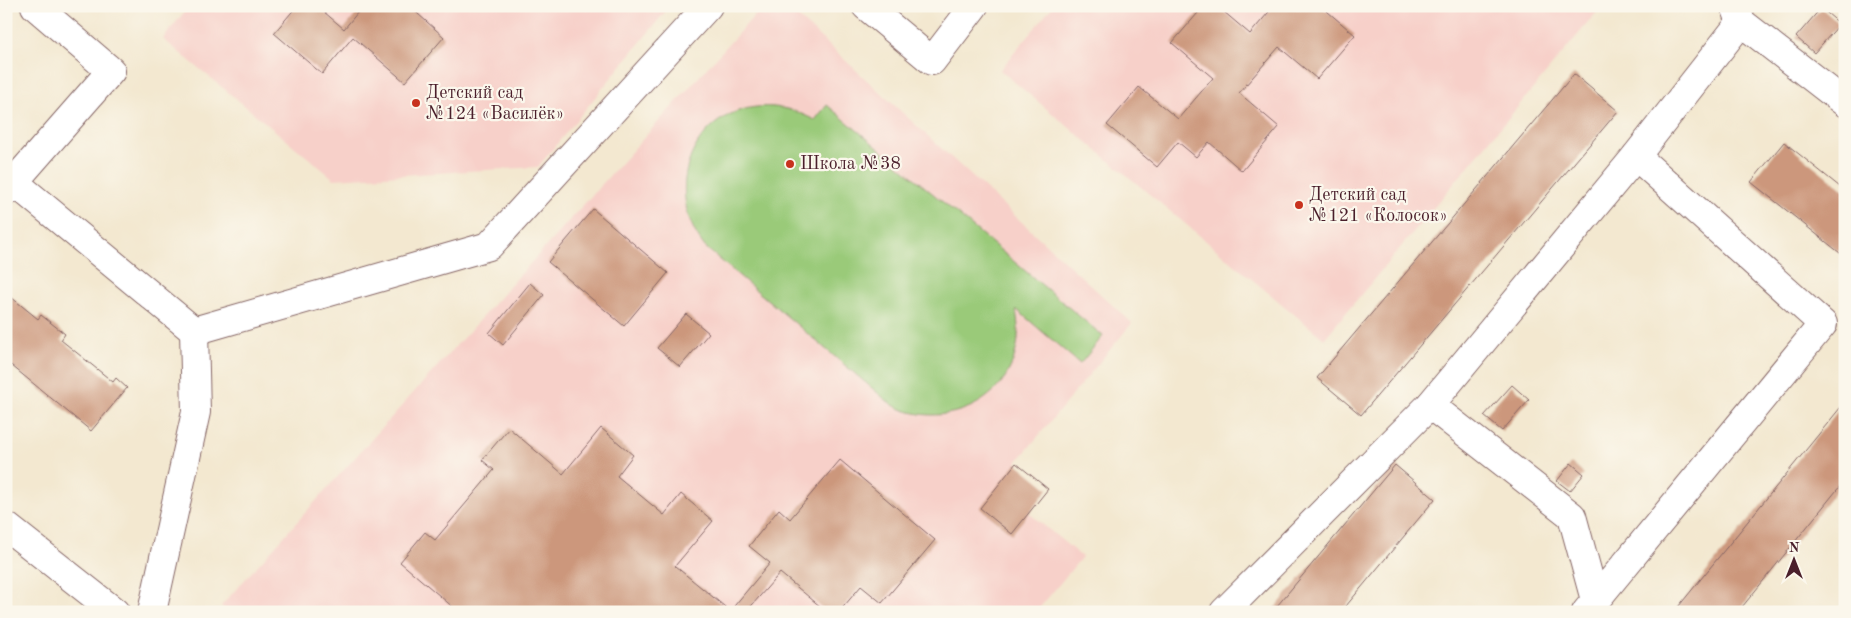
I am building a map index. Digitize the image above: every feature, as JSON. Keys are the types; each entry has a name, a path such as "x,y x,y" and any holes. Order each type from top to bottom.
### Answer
{"street":[{"path":"35,6 111,72 10,187 194,331"},
{"path":"194,331 489,246 708,6"},
{"path":"866,6 932,61 974,6"},
{"path":"1229,610 1430,405 1636,156 1738,14 1845,104"},
{"path":"1590,606 1823,324 1636,156"},
{"path":"152,612 196,412 194,331"},
{"path":"1430,405 1572,516 1590,606"},
{"path":"6,526 114,612"}],"shaded area":[{"name":"Детский сад №124 «Василёк»","path":"189,6 670,6 538,167 334,179 163,39"},
{"name":"Школа №38","path":"763,6 786,6 1132,323 1016,463 1048,489 1029,513 1082,557 1036,612 228,612 221,606"},
{"name":"Детский сад №121 «Колосок»","path":"1053,6 1602,6 1324,339 1000,70"}],"green space":[{"path":"827,105 1103,336 1080,364 1016,309 1018,337 1015,354 1009,371 999,386 986,398 971,407 937,415 919,414 901,409 892,405 705,247 691,222 685,196 686,171 695,148 709,129 729,115 754,107 782,108 815,120"}],"building":[{"path":"297,6 317,6 344,29 363,6 409,6 444,37 405,82 353,37 322,74 274,33"},
{"path":"1204,6 1217,6 1250,34 1274,6 1321,6 1355,35 1317,79 1279,47 1239,93 1279,127 1242,171 1209,142 1196,157 1178,142 1157,167 1107,125 1139,87 1178,119 1213,78 1172,43"},
{"path":"1821,8 1840,24 1814,53 1796,37"},
{"path":"1574,74 1618,111 1361,415 1317,378"},
{"path":"1784,142 1845,191 1845,257 1751,182"},
{"path":"593,209 668,273 624,326 548,262"},
{"path":"530,283 544,295 503,345 489,333"},
{"path":"6,293 38,319 41,315 65,334 61,340 113,382 116,378 127,388 91,431 6,361"},
{"path":"686,314 709,333 680,367 657,348"},
{"path":"1512,385 1529,400 1502,431 1484,416"},
{"path":"1845,402 1845,480 1738,612 1674,612"},
{"path":"509,428 563,474 601,428 633,455 617,476 664,515 681,494 713,521 675,566 730,611 770,563 749,546 779,509 790,519 840,460 935,540 882,603 861,586 839,612 827,612 780,573 746,612 451,612 454,608 400,562 425,532 435,540 494,470 482,460"},
{"path":"1016,463 1048,489 1012,534 980,508"},
{"path":"1571,463 1584,474 1570,491 1557,481"},
{"path":"1395,465 1435,499 1341,612 1272,612"}],"place":[{"name":"Детский сад №124 «Василёк»","path":"416,103"},
{"name":"Школа №38","path":"790,164"},
{"name":"Детский сад №121 «Колосок»","path":"1299,205"}]}
